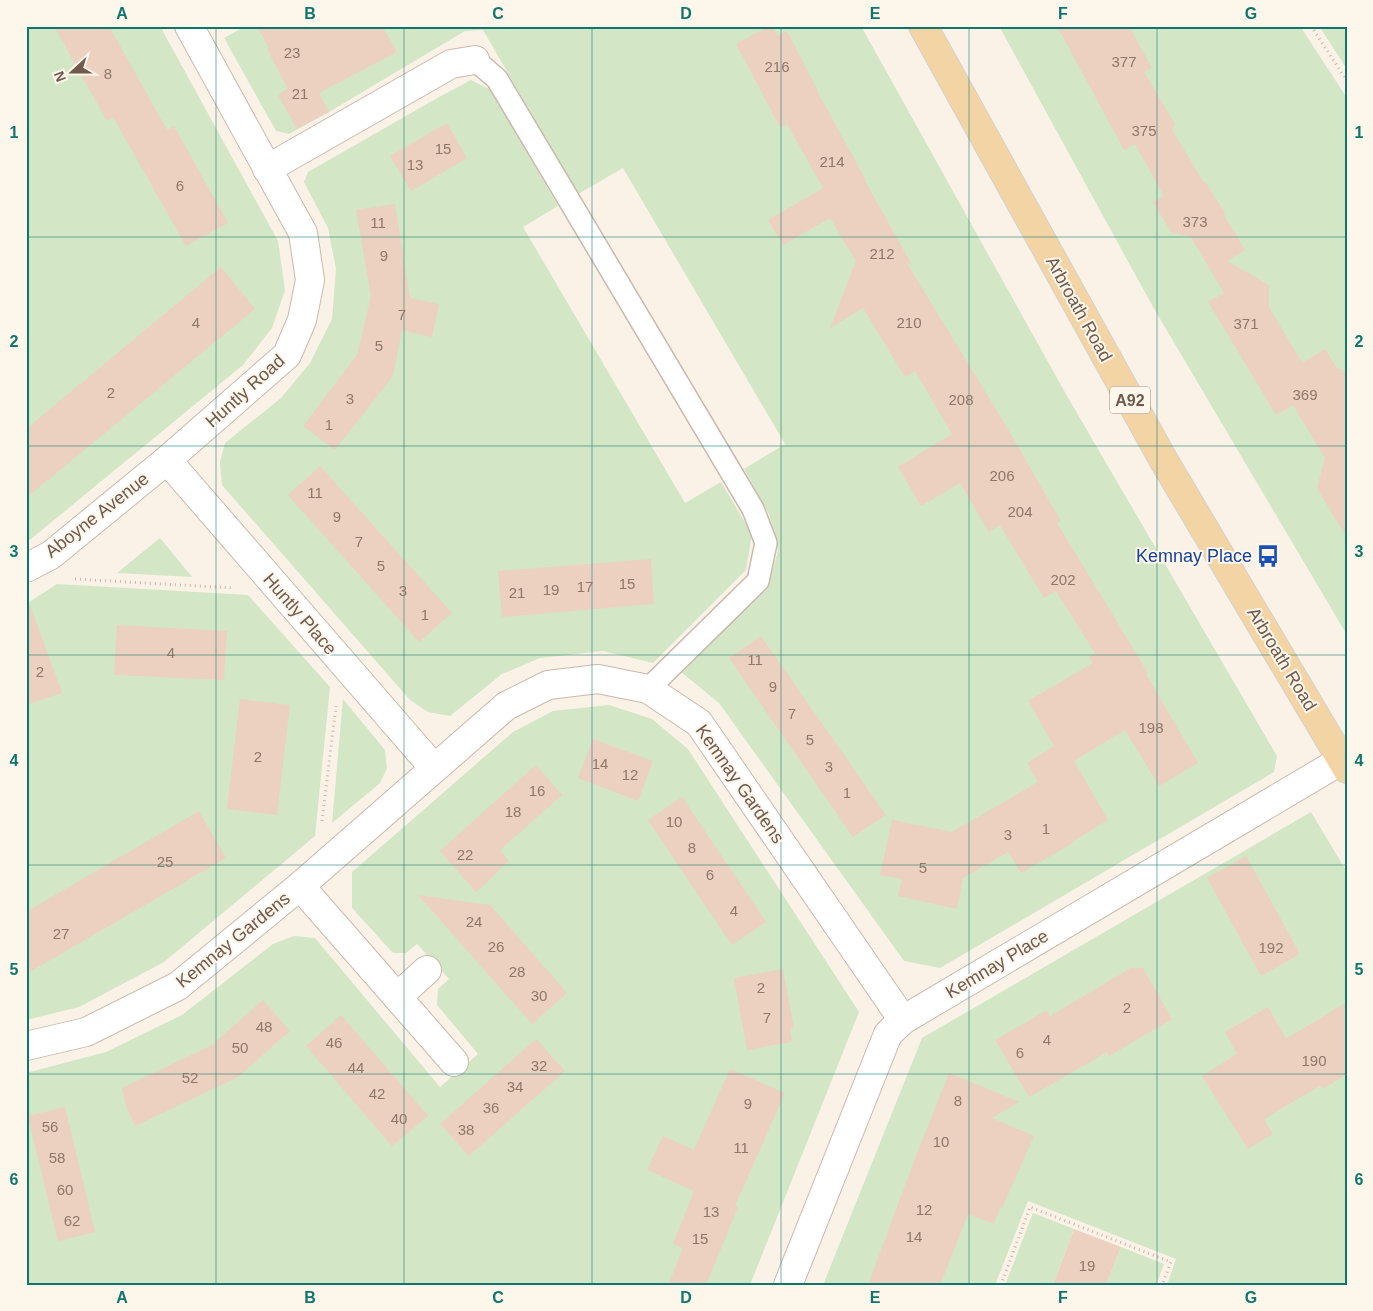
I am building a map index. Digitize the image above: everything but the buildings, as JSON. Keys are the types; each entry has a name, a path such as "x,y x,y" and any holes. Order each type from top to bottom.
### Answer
{"main road":[{"name":"Arbroath Road","path":"922,26 1164,461 1344,765"}],"street":[{"name":"Huntly Road","path":"166,460 287,355 302,320 310,280 303,233 189,26"},
{"path":"267,170 451,64 475,60"},
{"name":"Aboyne Avenue","path":"26,568 51,554 166,460"},
{"name":"Huntly Place","path":"166,460 434,768"},
{"name":"Kemnay Gardens","path":"26,1046 86,1032 178,986 300,886 506,706 548,685 598,679 648,689 699,723 903,1020"},
{"name":"Kemnay Place","path":"788,1285 888,1034 903,1020 1344,765"},
{"name":"Kemnay Gardens","path":"300,886 454,1062"},
{"path":"397,997 427,970"}],"lane":[{"path":"475,60 497,79 753,509 766,543 758,581 648,689"}],"path":[{"path":"1311,26 1347,81"},
{"path":"51,554 70,579 242,588 262,570"},
{"path":"338,852 320,831 338,693 356,677"},
{"path":"1000,1285 1030,1207 1171,1262 1162,1285"}],"green space":[{"path":"26,26 160,26 278,241 285,290 272,328 243,365 26,543"},
{"path":"246,26 861,26 1067,396 1277,756 1274,772 940,968 904,961 719,703 681,672 767,589 778,551 769,514 744,469 785,444 623,168 578,194 483,30 465,31 289,134 276,131 224,38"},
{"path":"999,26 1300,26 1347,98 1347,635 1153,307"},
{"path":"1319,26 1347,26 1347,69"},
{"path":"471,80 491,90 558,206 523,227 685,503 721,482 752,534 746,570 653,663 603,651 540,658 502,674 450,716 428,712 410,700 222,485 220,462 225,443 281,398 310,363 332,319 336,269 328,228 304,182 308,172"},
{"path":"160,538 192,577 117,573"},
{"path":"57,584 248,595 330,687 315,836 164,962 79,1007 26,1020 26,604"},
{"path":"343,699 385,750 387,768 380,783 332,823"},
{"path":"609,705 652,719 688,749 859,1012 750,1285 26,1285 26,1073 106,1052 182,1015 273,944 294,936 315,938 440,1087 478,1054 437,1005 438,989 449,979 417,944 406,953 393,953 352,908 352,872 513,732 553,711"},
{"path":"1311,812 1347,872 1347,1285 1167,1285 1176,1259 1028,1201 995,1285 823,1285 922,1038"},
{"path":"1033,1213 1074,1229 1053,1285 1005,1285"},
{"path":"1121,1247 1164,1264 1156,1285 1106,1285"}],"place":[{"name":"Kemnay Place","path":"1268,556"}]}
